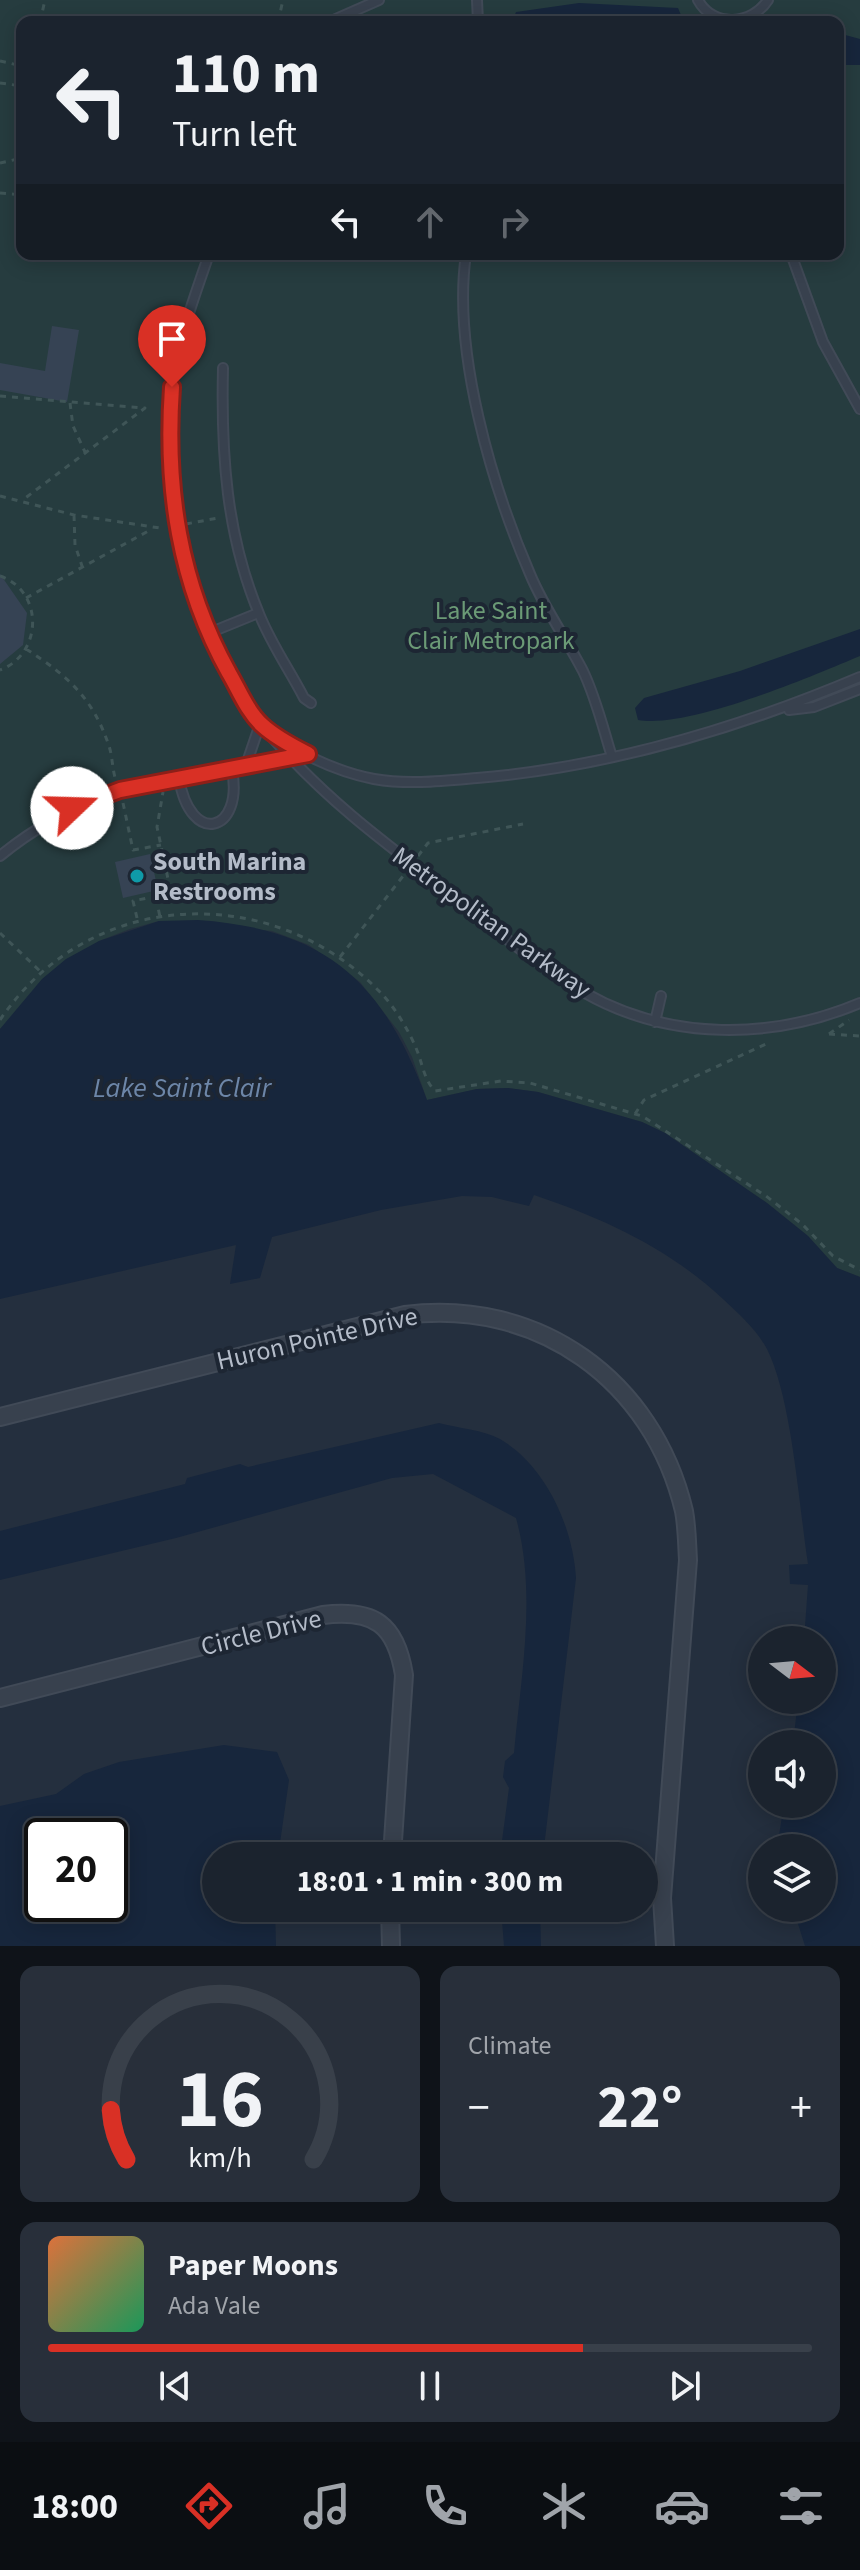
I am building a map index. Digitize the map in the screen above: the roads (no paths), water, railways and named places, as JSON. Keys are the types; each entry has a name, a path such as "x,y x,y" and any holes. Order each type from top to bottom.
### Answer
{"street":[{"name":"Huron Pointe Drive","path":"0,1417 405,1315 435,1311 479,1314 517,1324 550,1338 588,1360 630,1399 645,1420 675,1480 684,1514 688,1560 662,1898 665,1946"},
{"name":"Circle Drive","path":"0,1698 323,1615 344,1613 377,1621 390,1631 400,1649 404,1675 393,1842"},
{"path":"390,1922 391,1946"}],"lane":[{"path":"343,16 379,0"},
{"path":"698,1 717,16"},
{"path":"746,16 767,2"},
{"path":"207,260 176,363 169,449 175,525 187,572 209,633 258,613"},
{"path":"466,260 467,334 474,393 493,474 531,578 591,687 612,757"},
{"path":"793,260 823,342 860,409"},
{"path":"223,368 225,492 258,613 304,698 311,703"},
{"name":"Metropolitan Parkway","path":"209,633 260,724 321,792 554,972 615,1009 690,1029 783,1027 825,1018 860,1003"},
{"path":"245,768 260,724 308,754 372,779 415,782 498,776 612,757 717,732 860,677"},
{"path":"780,710 814,707 860,689"},
{"path":"0,856 28,833 72,808 120,790 308,754"},
{"path":"179,778 189,812 199,821 216,823 227,815 233,803 236,788 232,770"},
{"path":"655,1022 661,996"}],"water":[{"path":"579,3 678,8 681,15 514,16 516,12"},
{"path":"844,35 860,39 860,65 844,65"},
{"path":"860,629 860,656 781,688 717,709 660,721 638,720 635,708 644,698 740,671"},
{"name":"Lake Saint Clair","path":"198,920 243,925 282,935 315,950 344,969 369,993 391,1023 410,1058 427,1100 477,1089 508,1088 538,1092 642,1122 665,1133 767,1203 808,1236 837,1268 860,1277 860,1946 805,1946 797,1922 836,1922 836,1834 779,1834 782,1818 836,1818 836,1730 795,1730 796,1714 836,1714 836,1626 805,1626 808,1585 790,1584 789,1565 808,1564 794,1454 776,1370 767,1349 753,1329 702,1281 658,1250 560,1204 534,1195 529,1206 492,1197 462,1196 381,1210 272,1237 260,1278 230,1284 236,1245 0,1299 0,1029 42,979 66,959 99,941 159,921"},
{"path":"439,1423 494,1436 531,1465 563,1519 576,1578 545,1842 502,1842 509,1788 503,1777 505,1761 514,1753 526,1635 526,1576 516,1518 433,1474 392,1478 176,1538 0,1580 0,1531 185,1484 187,1478 240,1464 248,1467"},
{"path":"224,1745 277,1752 289,1780 280,1842 202,1842 202,1922 275,1922 276,1946 0,1946 0,1806 56,1794 84,1774 119,1762"},
{"path":"502,1922 540,1922 541,1946 504,1946"}],"place":[{"name":"South Marina Restrooms","path":"137,876"}],"park label":[{"name":"Lake Saint Clair Metropark","path":"491,625"}]}
